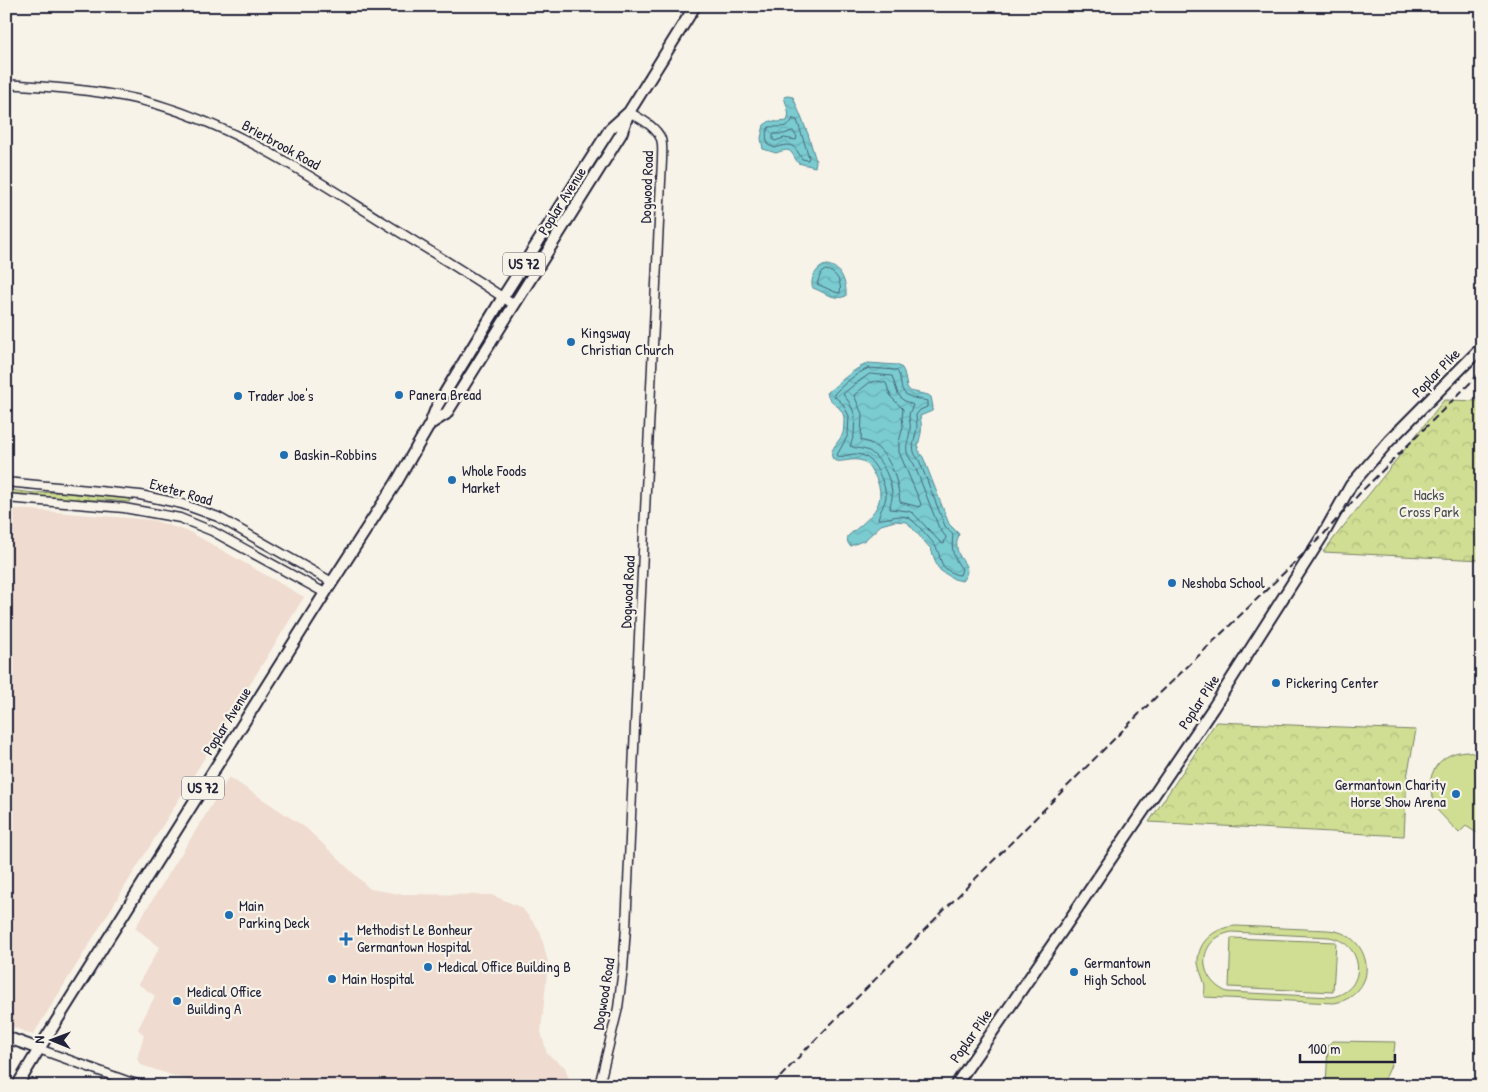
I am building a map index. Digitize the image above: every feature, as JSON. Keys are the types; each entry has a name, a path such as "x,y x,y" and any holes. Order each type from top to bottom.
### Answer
{"main road":[{"name":"Poplar Avenue","path":"430,424 446,414 621,134 629,112 695,6"},
{"name":"Poplar Avenue","path":"17,1086 332,582 396,483 430,424 437,406 503,297 610,129 629,112"},
{"name":"Poplar Pike","path":"955,1086 1213,708 1323,535 1351,485 1389,441 1482,347"},
{"path":"6,1037 39,1049"}],"street":[{"name":"Brierbrook Road","path":"6,84 71,88 122,96 172,109 222,128 278,157 514,305"},
{"name":"Dogwood Road","path":"599,1086 618,1008 626,928 662,160 662,143 658,134 646,123 629,112"},
{"name":"Exeter Road","path":"6,482 140,495 182,504 225,521 332,582"},
{"name":"Exeter Road","path":"6,498 124,508 180,518 212,532 325,594"},
{"path":"39,1049 145,1086"}],"shaded area":[{"path":"6,508 152,520 190,532 304,597 33,1035 6,1024"},
{"name":"Methodist Le Bonheur Germantown Hospital","path":"229,777 306,828 370,889 400,894 492,895 522,908 540,931 548,962 541,1032 547,1054 565,1067 571,1086 205,1086 141,1065 137,1059 144,1035 138,1029 155,996 138,984 160,947 135,928"}],"green space":[{"name":"Hacks Cross Park","path":"1444,400 1482,401 1482,560 1323,552"},
{"path":"9,490 34,493 57,492 129,498 131,500 129,502 64,500 8,494"},
{"path":"1216,722 1416,730 1407,777 1404,836 1149,822"},
{"name":"Germantown Charity Horse Show Arena","path":"1467,751 1482,757 1482,827 1480,827 1477,833 1466,826 1459,833 1437,810 1439,808 1433,798 1431,788 1431,779 1439,763 1456,753"},
{"path":"1229,927 1331,930 1339,932 1352,939 1361,950 1366,964 1365,978 1360,988 1353,995 1334,1003 1204,997 1205,984 1198,963 1201,948 1204,942 1215,932","holes":["1232,932 1329,937 1341,941 1350,948 1358,967 1352,986 1344,993 1332,997 1227,992 1217,986 1210,978 1206,969 1205,959 1207,950 1212,942 1220,936"]},
{"path":"1231,938 1336,942 1333,992 1229,987"},
{"path":"1332,1041 1395,1042 1391,1065 1381,1085 1326,1086 1328,1046"}],"water":[{"path":"784,97 793,97 808,134 816,161 815,167 798,163 788,150 776,153 763,149 761,138 764,125 770,121 787,121 788,112"},
{"path":"826,265 836,268 842,276 846,296 834,297 813,288 813,277 820,268"},
{"path":"868,363 897,365 904,372 907,387 910,391 931,397 932,411 920,416 921,433 918,449 923,457 949,524 959,534 958,552 967,571 962,581 954,579 941,571 937,566 931,549 907,522 895,521 881,525 865,540 850,546 848,543 848,536 863,524 875,510 880,495 879,486 867,464 857,460 837,461 832,457 832,451 843,433 844,417 841,410 827,393 851,373"}],"railway":[{"path":"772,1086 809,1046 1154,699 1323,535 1360,493 1482,371"}],"place":[{"name":"Kingsway Christian Church","path":"571,342"},
{"name":"Panera Bread","path":"399,395"},
{"name":"Trader Joe's","path":"238,396"},
{"name":"Baskin-Robbins","path":"284,455"},
{"name":"Whole Foods Market","path":"452,480"},
{"name":"Neshoba School","path":"1172,583"},
{"name":"Pickering Center","path":"1276,683"},
{"name":"Germantown Charity Horse Show Arena","path":"1456,794"},
{"name":"Main Parking Deck","path":"229,915"},
{"name":"Methodist Le Bonheur Germantown Hospital","path":"346,939"},
{"name":"Medical Office Building B","path":"428,967"},
{"name":"Germantown High School","path":"1074,972"},
{"name":"Main Hospital","path":"332,979"},
{"name":"Medical Office Building A","path":"177,1001"}]}
